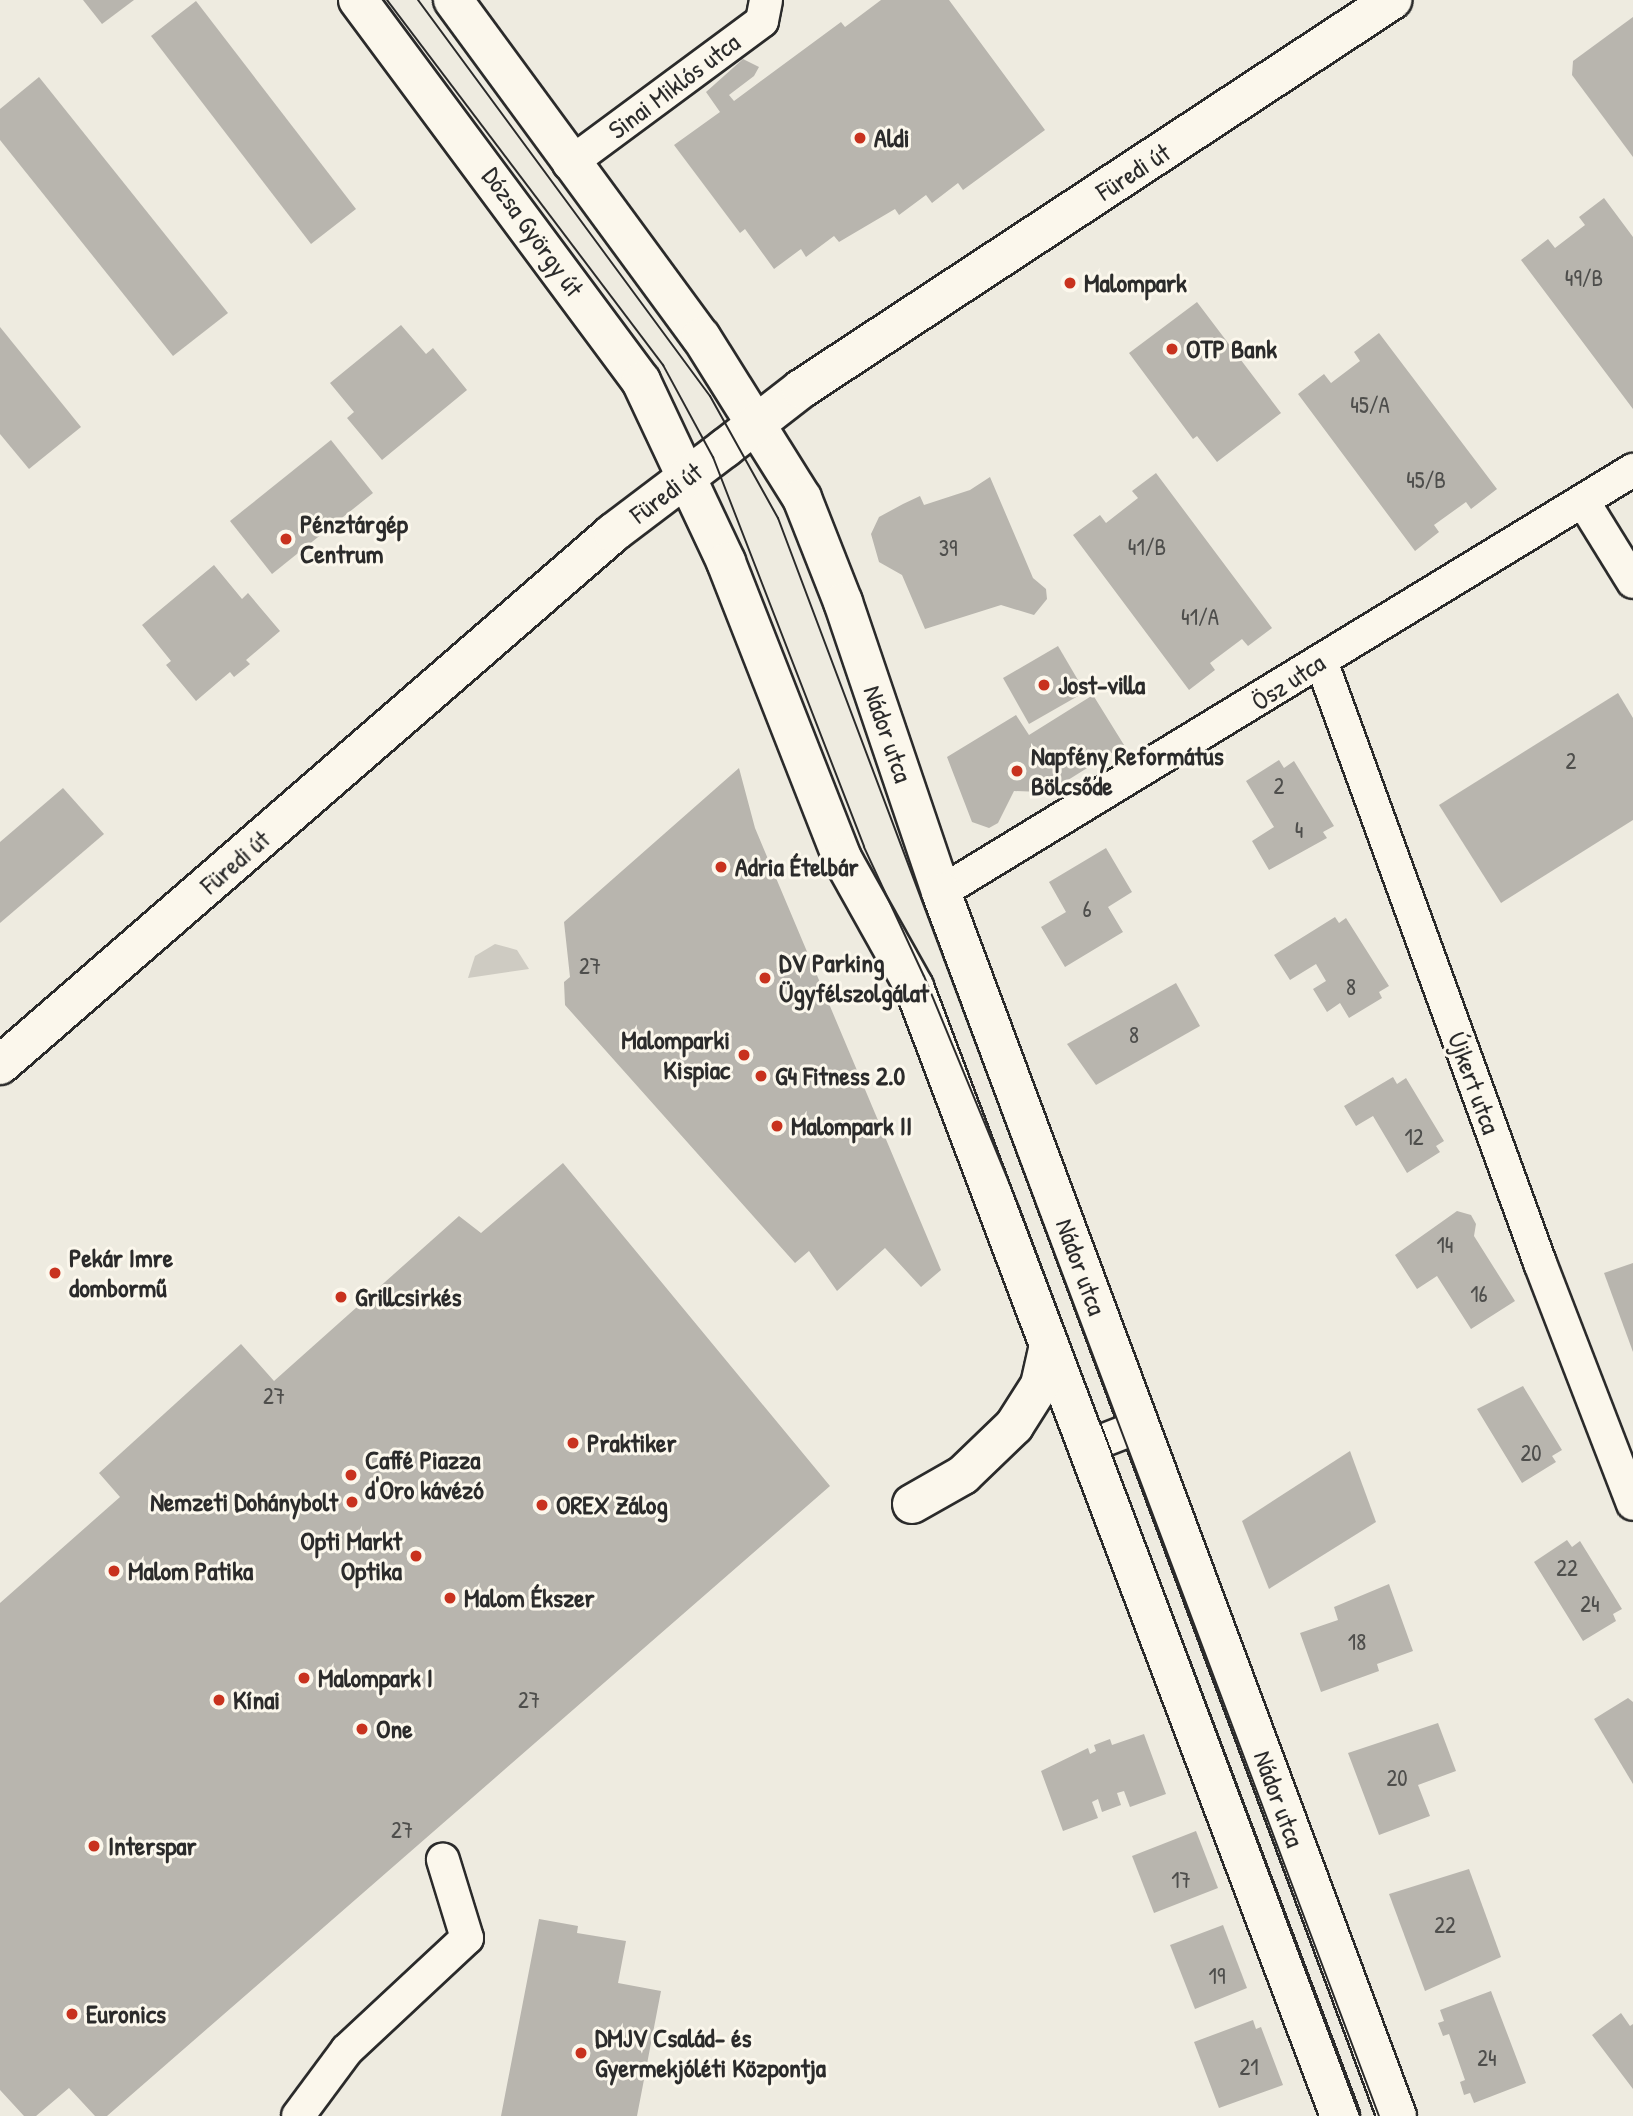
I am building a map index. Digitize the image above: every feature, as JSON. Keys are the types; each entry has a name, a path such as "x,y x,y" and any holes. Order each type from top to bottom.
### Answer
{"street":[{"name":"Dózsa György út","path":"358,0 641,381 687,477"},
{"path":"453,0 569,164 701,337 756,424"},
{"name":"Füredi út","path":"0,1065 613,533 801,389 1392,0"},
{"name":"Sinai Miklós utca","path":"569,164 764,11"},
{"name":"Nádor utca","path":"756,424 802,498 819,539 941,892 1398,2116"},
{"name":"Ösz utca","path":"941,892 1633,470"},
{"name":"Nádor utca","path":"687,477 726,562 842,858 914,987 1340,2116"},
{"path":"1583,501 1633,582"},
{"name":"Újkert utca","path":"1321,661 1540,1263 1633,1504"},
{"path":"912,1504 963,1475 1014,1426 1040,1385 1049,1345"},
{"path":"1089,1446 1140,1426"},
{"path":"298,2116 347,2050 467,1938 443,1860"}],"shaded area":[{"path":"495,944 517,950 529,969 468,978 475,956"}],"building":[{"path":"83,0 134,0 102,24"},
{"name":"Aldi","path":"881,0 949,0 1045,130 963,190 958,183 932,203 926,195 899,215 895,209 839,242 834,236 806,257 801,249 774,269 745,229 740,233 674,145 720,112 706,92 743,59 759,67 754,76 729,95 734,101 841,22 845,27"},
{"path":"196,1 356,209 311,244 151,36"},
{"path":"1633,17 1633,157 1572,75 1573,61"},
{"path":"39,77 228,313 173,356 0,140 0,109"},
{"path":"1604,198 1633,237 1633,409 1521,260 1548,239 1555,248 1585,225 1579,217"},
{"path":"1197,302 1281,413 1217,462 1197,436 1193,439 1129,353"},
{"path":"401,325 426,354 433,348 467,390 382,460 347,418 354,412 330,383"},
{"path":"0,327 81,427 29,469 0,434"},
{"path":"1379,333 1497,489 1471,509 1466,502 1434,525 1439,532 1415,551 1298,394 1324,374 1331,383 1360,361 1354,352"},
{"path":"331,440 373,493 272,574 230,521"},
{"path":"1156,473 1272,628 1248,646 1242,639 1210,663 1215,670 1189,690 1073,535 1100,515 1106,523 1138,498 1132,491"},
{"path":"990,477 1033,578 1046,589 1047,599 1034,615 1001,605 925,629 902,575 879,562 871,534 879,517 903,504 920,496 924,505 970,490"},
{"path":"214,565 242,599 248,593 280,631 246,660 250,664 234,677 230,672 196,701 166,665 171,661 142,625"},
{"name":"Jost-villa","path":"1058,646 1085,692 1029,724 1003,678"},
{"path":"1618,693 1633,718 1633,820 1501,903 1439,805"},
{"name":"Napfény Református Bölcsőde","path":"1093,695 1124,745 1060,785 1042,792 1014,791 998,823 989,828 972,822 947,757 1016,715 1029,735"},
{"path":"1279,760 1284,768 1294,761 1334,826 1323,832 1327,838 1269,870 1252,841 1274,827 1246,781"},
{"name":"Malompark II","path":"739,768 755,828 941,1270 921,1287 885,1248 837,1291 809,1251 795,1263 565,1005 564,982 570,977 564,922"},
{"path":"63,788 104,834 0,923 0,842"},
{"path":"1106,848 1132,892 1108,907 1123,932 1065,967 1041,927 1066,912 1049,882"},
{"path":"1335,917 1339,923 1346,918 1389,986 1379,992 1382,998 1349,1018 1340,1003 1327,1012 1313,989 1326,981 1316,964 1290,980 1274,955"},
{"path":"1176,983 1200,1026 1096,1085 1067,1044"},
{"path":"1393,1077 1397,1084 1406,1078 1444,1141 1436,1146 1440,1152 1407,1173 1373,1116 1356,1126 1344,1106"},
{"name":"Malompark I","path":"563,1163 830,1486 107,2116 95,2116 69,2088 36,2116 24,2116 0,2090 0,1603 120,1497 99,1473 241,1344 274,1381 459,1216 481,1233"},
{"path":"1457,1211 1471,1215 1476,1224 1474,1236 1515,1301 1471,1329 1437,1276 1417,1289 1395,1255"},
{"path":"1633,1263 1633,1352 1604,1273"},
{"path":"1523,1386 1562,1450 1552,1456 1556,1462 1522,1483 1477,1409"},
{"path":"1350,1451 1376,1522 1269,1589 1242,1521"},
{"path":"1567,1540 1572,1547 1580,1541 1622,1609 1613,1614 1616,1621 1583,1641 1534,1562"},
{"path":"1389,1584 1413,1651 1377,1664 1379,1671 1321,1692 1300,1633 1338,1620 1334,1607"},
{"path":"1628,1698 1633,1702 1633,1784 1594,1719"},
{"path":"1438,1723 1456,1771 1418,1785 1430,1816 1379,1835 1348,1753"},
{"path":"1144,1734 1166,1794 1130,1807 1124,1791 1117,1793 1121,1805 1102,1812 1098,1799 1092,1802 1098,1818 1063,1831 1041,1771 1088,1748 1090,1754 1096,1751 1094,1745 1110,1739 1112,1745"},
{"path":"1196,1831 1218,1888 1154,1913 1132,1856"},
{"path":"1469,1869 1501,1957 1425,1991 1389,1894"},
{"name":"DMJV Család- és Gyermekjóléti Központja","path":"539,1919 578,1926 577,1933 626,1941 618,1983 661,1991 637,2116 501,2116"},
{"path":"1223,1925 1247,1988 1195,2009 1170,1945"},
{"path":"1491,1991 1526,2083 1474,2103 1470,2093 1464,2095 1460,2082 1465,2080 1449,2034 1443,2036 1438,2023 1444,2021 1440,2010"},
{"path":"1621,2013 1630,2026 1633,2024 1633,2089 1592,2035"},
{"path":"1253,2020 1256,2029 1261,2027 1283,2085 1219,2108 1194,2042"}],"tram line":[{"path":"387,0 663,365 713,457 864,847 924,976 1019,1206 1360,2116"},
{"path":"418,0 710,396 778,518 1379,2116"}],"place":[{"name":"Aldi","path":"860,138"},
{"name":"Malompark","path":"1070,283"},
{"name":"OTP Bank","path":"1172,349"},
{"name":"Pénztárgép Centrum","path":"286,539"},
{"name":"Jost-villa","path":"1044,685"},
{"name":"Napfény Református Bölcsőde","path":"1017,771"},
{"name":"Adria Ételbár","path":"721,867"},
{"name":"DV Parking Ügyfélszolgálat","path":"765,978"},
{"name":"Malomparki Kispiac","path":"744,1055"},
{"name":"G4 Fitness 2.0","path":"761,1076"},
{"name":"Malompark II","path":"777,1126"},
{"name":"Pekár Imre dombormű","path":"55,1273"},
{"name":"Grillcsirkés","path":"341,1297"},
{"name":"Praktiker","path":"573,1443"},
{"name":"Caffé Piazza d'Oro kávézó","path":"351,1475"},
{"name":"Nemzeti Dohánybolt","path":"352,1502"},
{"name":"OREX Zálog","path":"542,1505"},
{"name":"Opti Markt Optika","path":"416,1556"},
{"name":"Malom Patika","path":"114,1571"},
{"name":"Malom Ékszer","path":"450,1598"},
{"name":"Malompark I","path":"304,1678"},
{"name":"Kínai","path":"219,1700"},
{"name":"One","path":"362,1729"},
{"name":"Interspar","path":"94,1846"},
{"name":"Euronics","path":"72,2014"},
{"name":"DMJV Család- és Gyermekjóléti Központja","path":"581,2053"}]}
